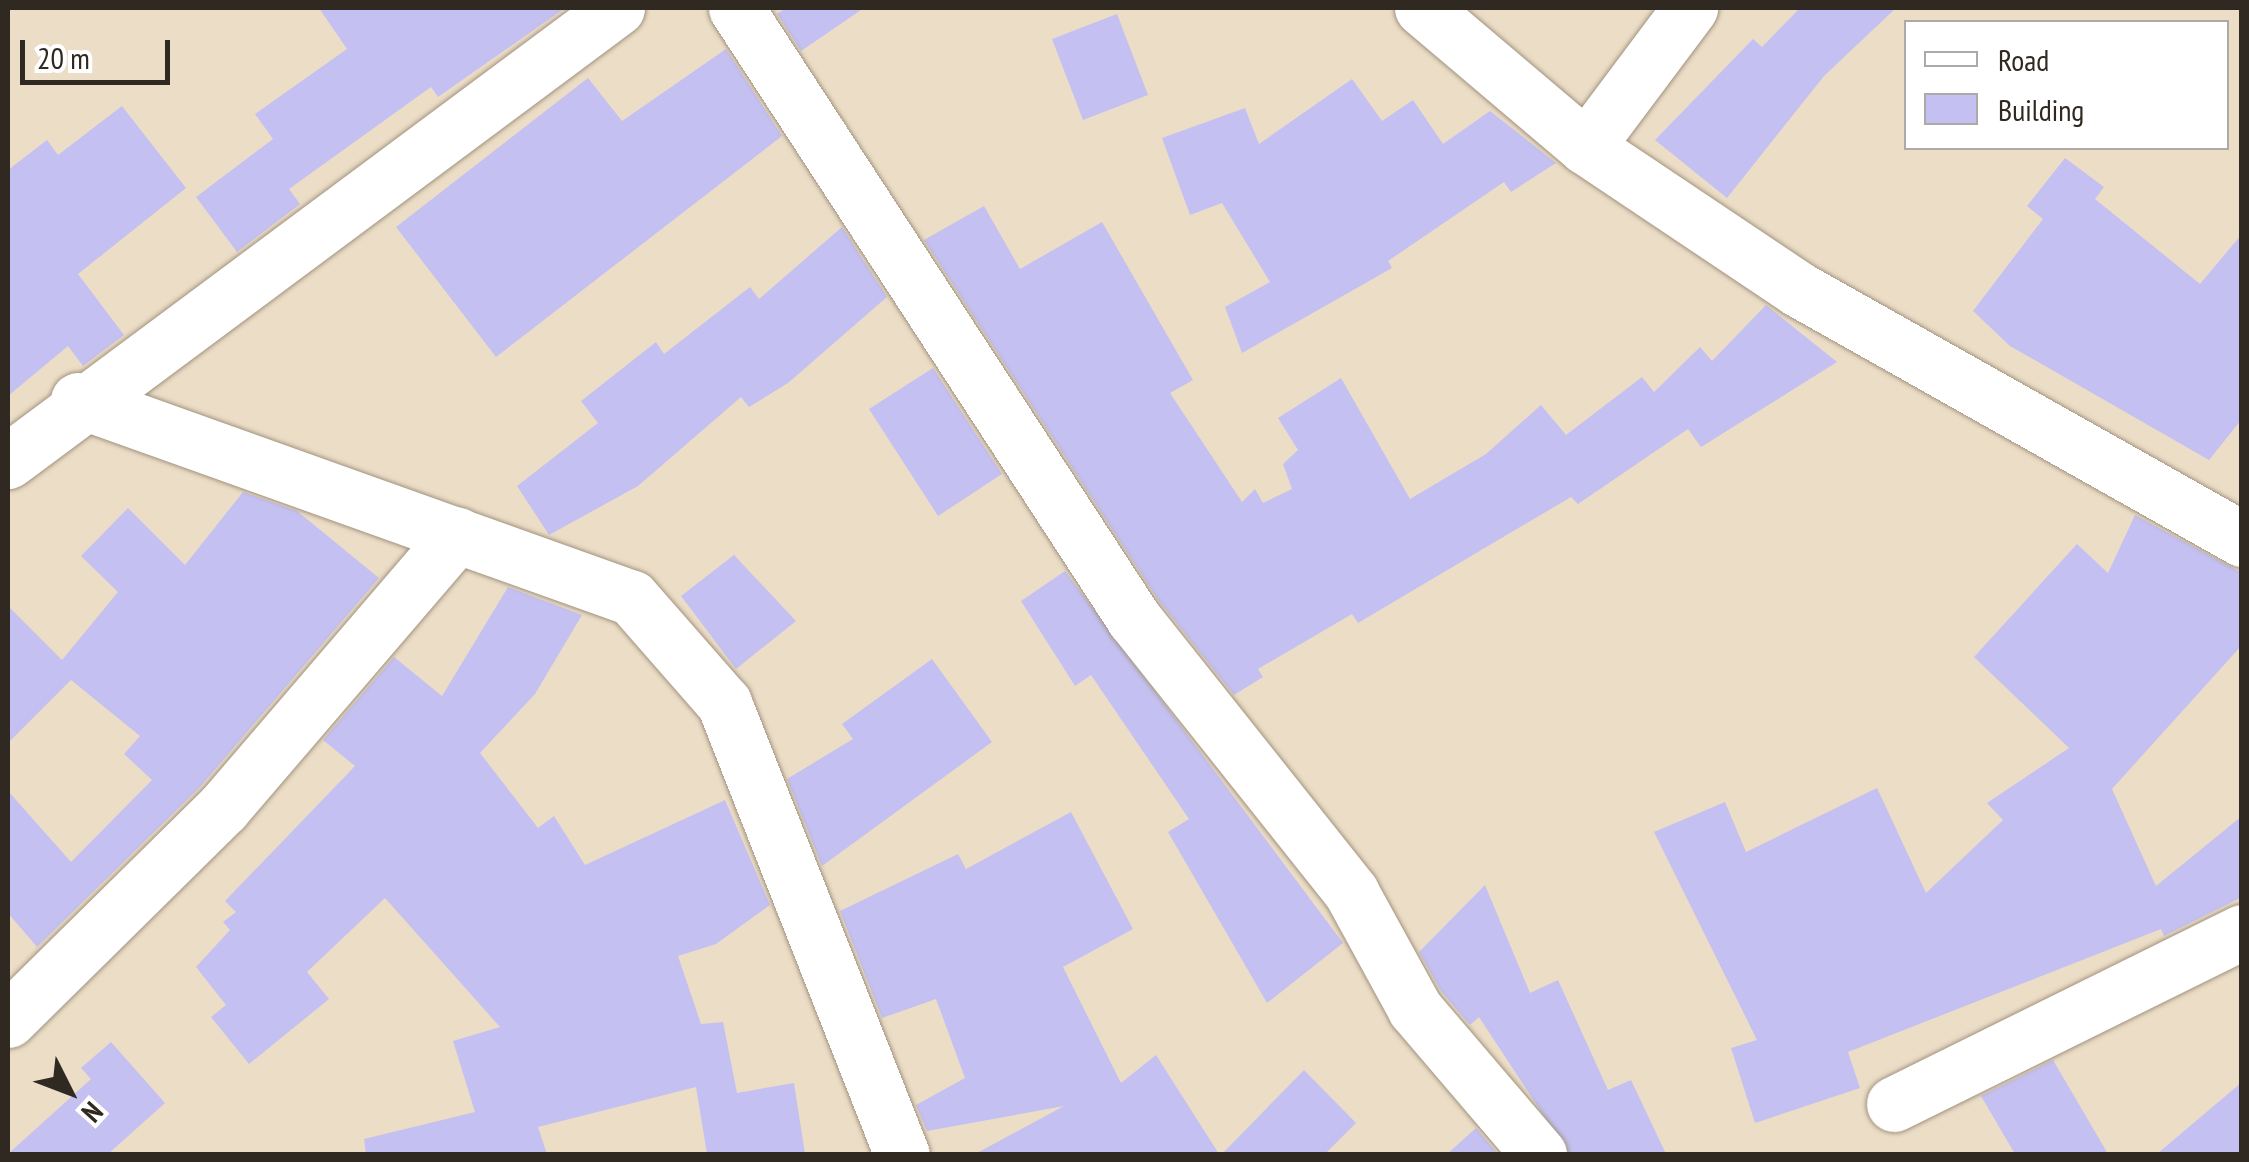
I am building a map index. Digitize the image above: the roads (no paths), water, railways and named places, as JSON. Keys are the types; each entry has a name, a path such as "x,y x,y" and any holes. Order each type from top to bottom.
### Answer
{"street":[{"path":"8,461 78,400 617,8"},
{"path":"736,8 1124,604 1351,892 1415,1009 1539,1154"},
{"path":"1586,147 1690,8"},
{"path":"1430,10 1586,147 1798,289 2242,539"},
{"path":"78,400 632,598 724,703 902,1154"},
{"path":"8,1020 223,808 456,535"},
{"path":"1894,1104 2242,932"}]}
